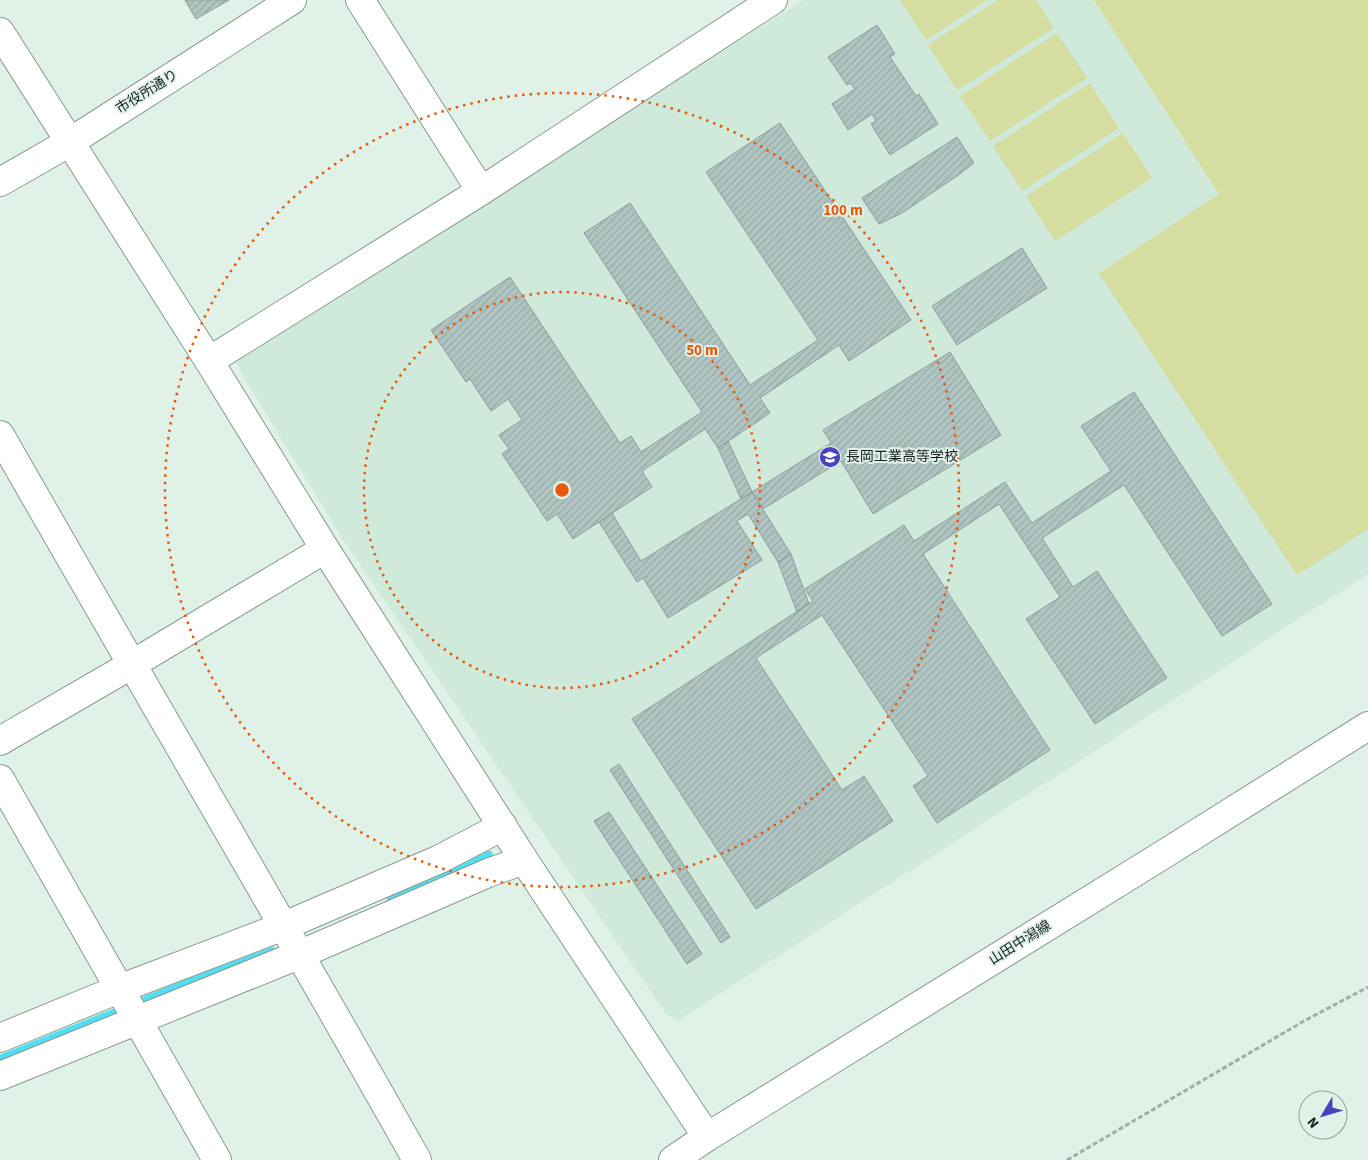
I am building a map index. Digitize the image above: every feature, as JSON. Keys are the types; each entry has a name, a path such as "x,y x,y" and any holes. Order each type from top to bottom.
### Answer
{"street":[{"name":"市役所通り","path":"0,182 70,142 292,0"},
{"path":"360,0 481,191"},
{"path":"209,361 481,191 773,0"},
{"path":"0,32 524,860 707,1137"},
{"path":"0,434 131,665 301,954 417,1160"},
{"path":"0,741 326,549"},
{"name":"山田中潟線","path":"673,1160 1368,726"},
{"path":"0,779 217,1160"},
{"path":"0,1038 119,989 284,926 440,859 503,826"},
{"path":"0,1076 301,954 488,873 524,860"}],"path":[{"path":"1067,1160 1304,1021 1368,987"}],"shaded area":[{"name":"長岡工業高等学校","path":"804,0 1368,0 1368,574 678,1021 666,1014 342,538 243,376 236,361"}],"green space":[{"path":"900,0 987,0 926,40"},
{"path":"998,0 1036,0 1054,28 957,90 928,45"},
{"path":"1094,0 1368,0 1368,529 1297,575 1099,273 1219,194"},
{"path":"1057,33 1087,78 990,141 960,96"},
{"path":"1090,83 1119,128 1022,191 993,146"},
{"path":"1123,133 1152,178 1055,241 1026,196"}],"building":[{"path":"185,0 229,0 196,19"},
{"path":"877,25 895,54 890,57 916,96 919,94 938,124 890,155 871,124 876,121 872,114 848,130 832,104 855,89 850,83 847,85 828,57"},
{"path":"780,123 911,320 849,361 839,345 760,398 770,413 718,448 705,429 642,471 652,487 573,539 557,514 547,521 502,454 509,449 499,435 522,420 508,399 491,411 470,379 466,382 431,330 510,277 620,443 631,436 641,452 702,412 584,233 630,203 750,385 818,340 706,172"},
{"path":"957,137 974,163 902,213 879,224 862,198"},
{"path":"1022,248 1047,288 957,345 932,306"},
{"path":"950,352 1001,435 873,514 841,461 763,509 752,492 831,443 823,430"},
{"path":"1134,392 1272,604 1222,636 1124,485 1042,538 1073,587 1097,571 1167,678 1095,724 1026,619 1060,597 999,504 923,554 1050,750 937,823 913,786 928,776 822,615 756,658 842,790 864,776 893,821 756,909 632,719 813,601 805,589 904,525 914,541 1005,482 1032,523 1111,471 1081,426"},
{"path":"728,441 752,492 741,499 718,448"},
{"path":"752,492 791,554 778,562 748,514 737,521 762,560 668,618 643,578 637,582 599,522 612,513 641,561"},
{"path":"791,554 809,604 797,612 778,562"},
{"path":"619,764 730,937 721,943 610,770"},
{"path":"609,812 702,954 687,964 594,821"}],"waterway":[{"path":"391,900 489,855"},
{"path":"0,1059 197,979 272,951"}],"place":[{"name":"長岡工業高等学校","path":"830,457"}]}
